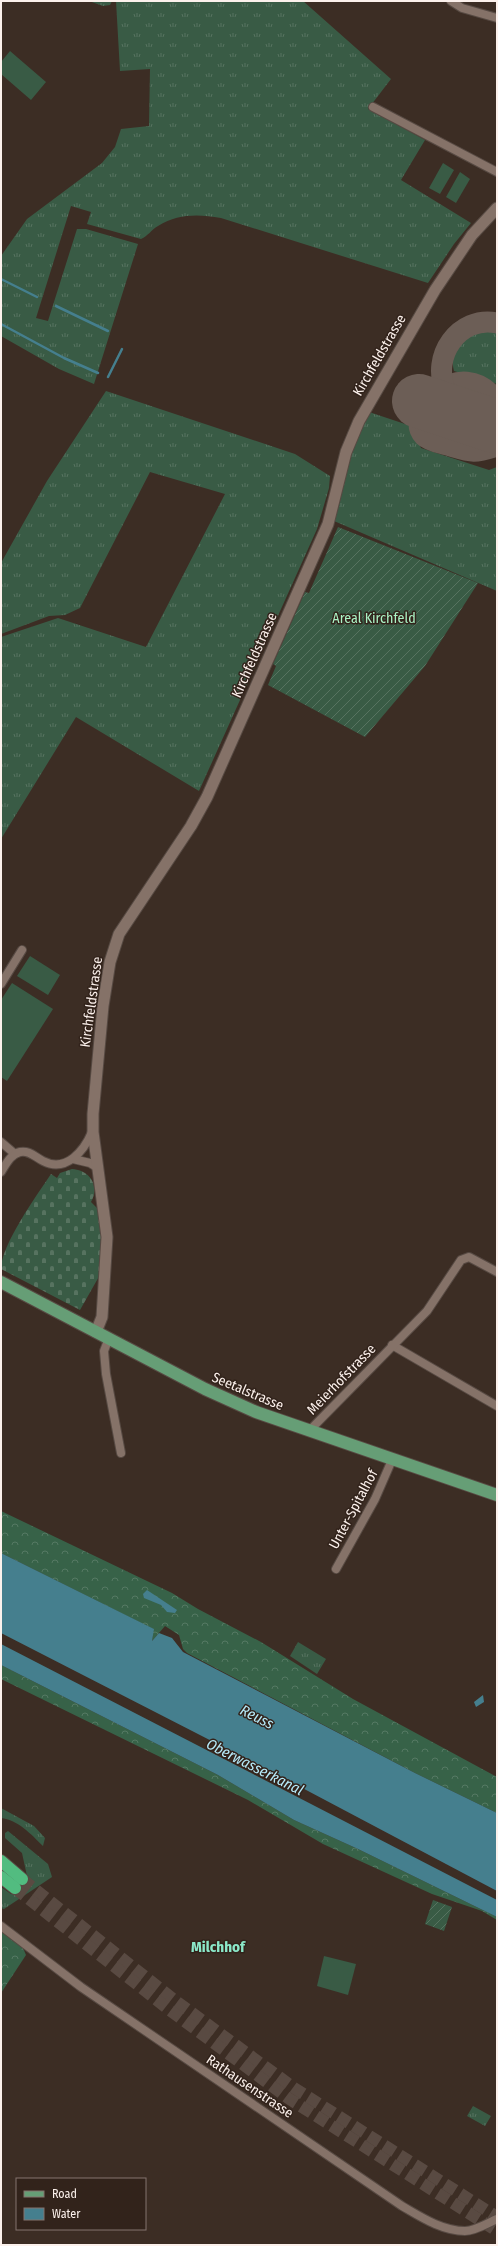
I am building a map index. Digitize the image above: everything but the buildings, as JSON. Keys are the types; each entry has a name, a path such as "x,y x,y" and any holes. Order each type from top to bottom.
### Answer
{"highway":[{"path":"1,1861 18,1883 1,1877"}],"main road":[{"name":"Seetalstrasse","path":"1,1282 232,1402 309,1431 497,1495"}],"street":[{"path":"451,1 462,8 497,18"},
{"path":"373,107 497,172"},
{"name":"Kirchfeldstrasse","path":"96,1332 102,1317 107,1237 92,1132 103,1006 110,962 119,934 191,826 207,796 328,524 346,452 359,421 435,290 472,235 497,208"},
{"path":"1,984 22,950"},
{"name":"Kirchfeldstrasse","path":"73,1159 86,1147 92,1132"},
{"path":"1,1142 15,1154"},
{"path":"1,1172 15,1154 27,1152 43,1161 54,1164 73,1159 90,1163 98,1168"},
{"name":"Meierhofstrasse","path":"309,1431 427,1311 460,1260 468,1257 497,1272"},
{"path":"109,1338 104,1351 106,1374 121,1453"},
{"name":"Meierhofstrasse","path":"392,1345 497,1406"},
{"name":"Unter-Spitalhof","path":"336,1569 375,1499 392,1460"},
{"name":"Rathausenstrasse","path":"1,1926 81,1987 402,2206 429,2222 447,2228 466,2231 497,2219"}],"green space":[{"path":"89,1 112,1 110,5 103,6"},
{"path":"116,1 303,1 391,79 368,109 425,140 401,180 471,223 454,244 428,283 221,218 204,216 180,217 165,222 153,229 141,239 87,224 91,212 71,206 36,318 48,321 77,229 86,229 138,244 94,384 59,369 1,336 1,256 27,219 102,163 115,147 121,129 149,126 150,69 120,71"},
{"path":"10,51 46,82 31,100 1,74 1,62"},
{"path":"443,163 454,170 440,194 429,188"},
{"path":"460,172 470,179 456,203 446,197"},
{"path":"485,328 497,329 497,384 454,371 454,356 460,343 471,333"},
{"path":"106,391 295,454 330,476 329,488 317,529 199,791 76,717 1,839 1,637 58,618 146,647 225,494 150,472 80,608 65,615 49,616 1,634 1,563 47,481"},
{"path":"369,412 411,426 421,448 489,470 497,467 497,591 334,521 349,456"},
{"name":"Areal Kirchfeld","path":"338,527 478,583 425,666 365,737 268,685 276,666 273,664 305,592 309,593"},
{"path":"30,956 60,975 48,995 17,976"},
{"path":"12,983 53,1009 7,1081 1,1077 1,1000"},
{"path":"72,1169 84,1172 92,1180 94,1185 94,1196 91,1202 98,1209 102,1233 101,1273 80,1310 1,1269 7,1247 13,1234 51,1174 57,1178 60,1173"},
{"path":"1,1511 172,1593 198,1609 261,1642 353,1699 497,1777 497,1813 415,1773 187,1653 183,1649 179,1635 165,1626 152,1641 153,1629 1,1553"},
{"path":"298,1642 326,1659 317,1674 290,1656"},
{"path":"1,1665 218,1775 294,1820 358,1849 497,1917 497,1920 482,1911 432,1894 323,1844 248,1800 1,1679"},
{"path":"1,1808 34,1826 45,1838 43,1846 29,1832 19,1825 7,1819 1,1818"},
{"path":"8,1831 48,1864 52,1877 4,1909 1,1908 1,1887 11,1894 27,1876 22,1853 5,1838 5,1833"},
{"path":"433,1900 452,1907 444,1931 425,1924"},
{"path":"1,1931 23,1948 26,1955 1,1993"},
{"path":"324,1956 356,1964 348,1995 317,1986"},
{"path":"473,2106 491,2116 485,2126 467,2116"}],"water":[{"name":"Reuss","path":"1,1553 154,1629 152,1641 159,1633 172,1638 183,1652 415,1773 497,1813 497,1891 274,1773 1,1633"},
{"path":"147,1590 177,1610 175,1613 167,1612 161,1605 144,1598 143,1594"},
{"path":"1,1644 497,1900 497,1917 358,1849 294,1820 218,1775 1,1665"},
{"path":"483,1695 484,1702 476,1707 474,1702"}],"waterway":[{"path":"1,279 37,297"},
{"path":"56,306 108,331"},
{"path":"1,324 64,358 98,373"},
{"path":"108,377 122,349"}],"taxiway":[{"path":"477,421 452,401 446,391 442,378 442,365 445,352 451,341 460,332 471,325 483,322 497,323"},
{"path":"497,401 482,387 467,382 452,384 438,391 428,402 421,414 419,426 424,436 429,439 462,449 477,451 497,446"}],"runway":[{"path":"419,401 497,427"}],"tunnel":[{"path":"22,1879 173,1999 294,2088 497,2217"},
{"path":"15,1888 167,2008 288,2098 497,2231"}],"district":[{"name":"Milchhof","path":"218,1947"}],"water label":[{"name":"Oberwasserkanal","path":"255,1767"}]}
